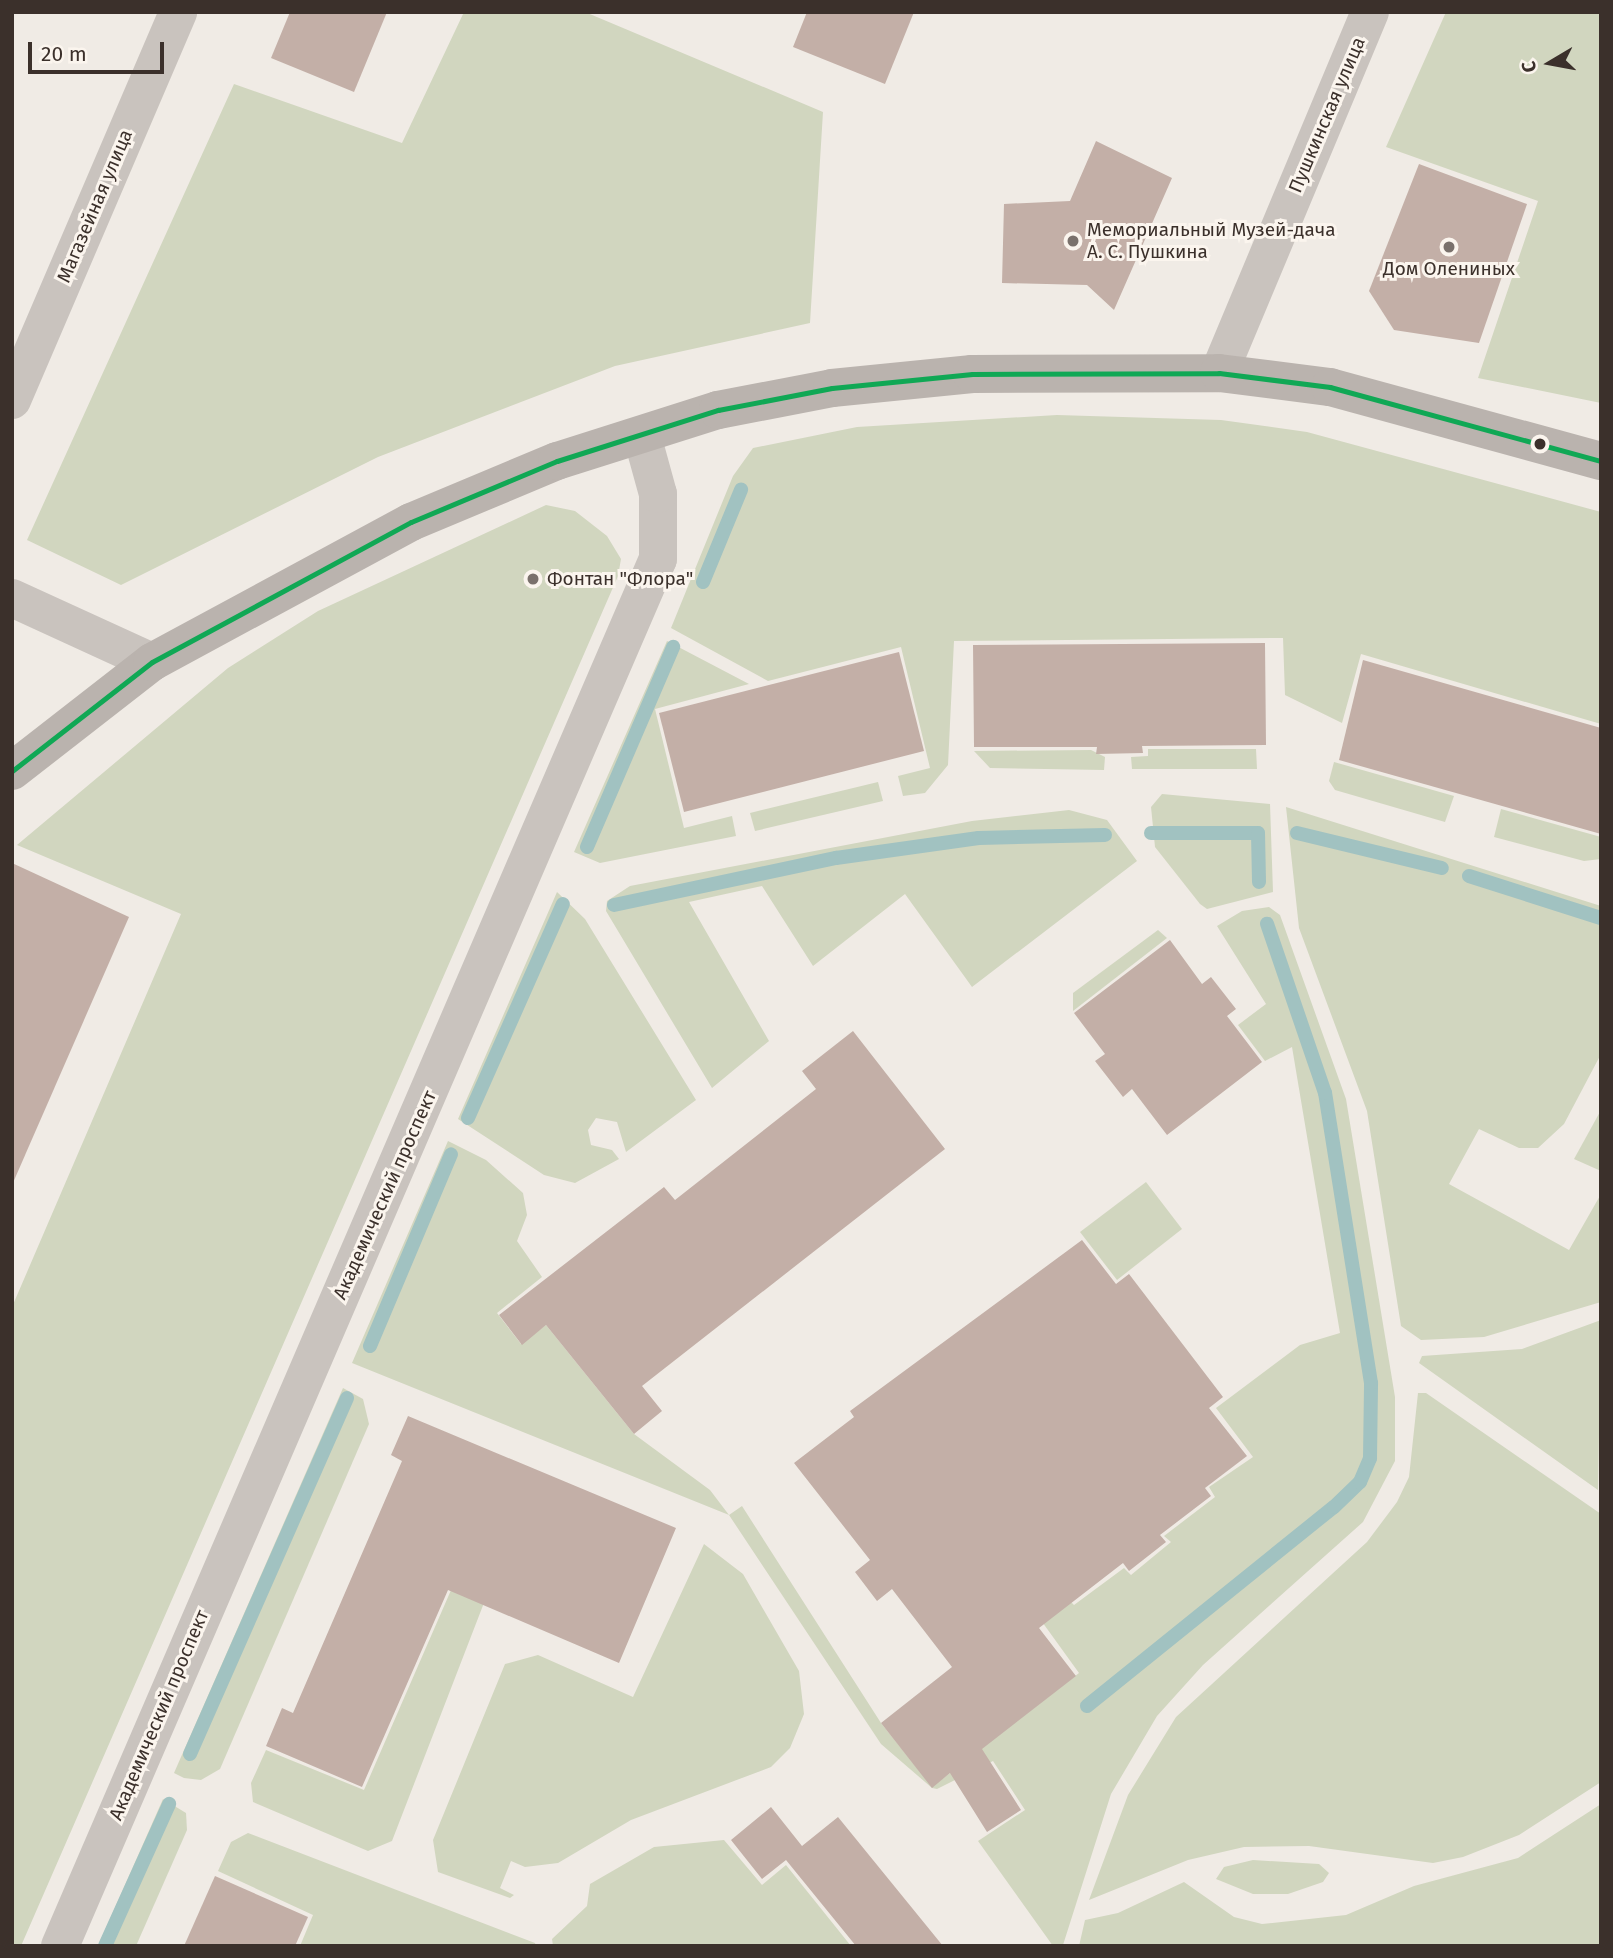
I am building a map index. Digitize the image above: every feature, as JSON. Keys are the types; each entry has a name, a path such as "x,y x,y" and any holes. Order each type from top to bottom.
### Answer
{"main road":[{"path":"12,771 152,662 411,522 557,461 718,410 832,388 972,374 1219,373 1331,387 1601,461"}],"street":[{"name":"Магазейная улица","path":"12,400 178,12"},
{"name":"Пушкинская улица","path":"1219,373 1370,12"},
{"name":"Академический проспект","path":"60,1946 658,559 658,494 642,436"},
{"path":"12,598 152,662"}],"green space":[{"path":"464,12 585,12 823,112 810,323 615,366 378,457 121,585 27,540 234,84 402,143"},
{"path":"1446,12 1601,12 1601,403 1478,378 1538,201 1386,147"},
{"path":"1057,415 1221,420 1307,432 1601,512 1601,724 1361,654 1342,723 1285,695 1283,638 954,641 948,765 925,793 903,796 898,776 930,768 901,647 768,681 671,628 733,476 753,448 857,427"},
{"path":"546,505 575,511 607,536 621,559 618,576 21,1946 12,1946 12,1307 181,914 17,845 228,668 318,611"},
{"path":"667,641 749,684 655,709 684,828 732,816 736,836 600,863 574,852"},
{"path":"1148,749 1256,749 1257,769 1132,769 1131,757 1148,756"},
{"path":"1091,750 1105,757 1104,770 990,768 974,751"},
{"path":"1334,762 1454,796 1445,822 1335,790 1329,781"},
{"path":"878,782 883,801 755,831 750,813"},
{"path":"1162,794 1270,804 1273,892 1207,909 1200,904 1155,847 1151,807"},
{"path":"1286,807 1601,906 1601,1054 1564,1124 1538,1148 1519,1148 1479,1129 1449,1184 1569,1250 1601,1194 1601,1302 1484,1337 1421,1340 1401,1326 1367,1111 1299,928"},
{"path":"1501,809 1601,837 1601,859 1584,861 1494,837"},
{"path":"1069,810 1107,820 1137,861 972,987 905,894 813,966 762,886 689,902 769,1041 712,1088 606,911 607,901 630,886 972,821"},
{"path":"557,892 585,919 696,1100 626,1152 617,1122 596,1118 588,1130 591,1145 612,1150 619,1159 575,1183 544,1175 458,1119"},
{"path":"1269,907 1280,915 1346,1099 1395,1397 1395,1461 1363,1522 1203,1665 1157,1716 1111,1794 1063,1945 1053,1946 978,1841 1025,1810 993,1761 937,1789 932,1788 881,1744 729,1515 742,1506 881,1723 932,1787 1079,1673 1040,1619 1067,1598 1074,1605 1124,1568 1131,1575 1171,1542 1164,1536 1215,1497 1209,1487 1253,1457 1216,1408 1300,1345 1340,1333 1292,1047 1265,1061 1238,1025 1266,1004 1217,926 1242,911"},
{"path":"1158,930 1167,938 1073,1011 1073,993"},
{"path":"1601,1110 1601,1171 1574,1159"},
{"path":"448,1141 486,1160 523,1193 527,1215 517,1241 542,1277 497,1313 521,1344 546,1325 634,1434 710,1490 729,1515 352,1363"},
{"path":"1146,1182 1182,1229 1117,1280 1080,1232"},
{"path":"1601,1320 1598,1490 1419,1363 1422,1356 1522,1349"},
{"path":"343,1388 363,1399 369,1424 220,1769 201,1780 184,1778 174,1773"},
{"path":"1418,1393 1426,1393 1601,1514 1601,1782 1519,1835 1463,1857 1433,1863 1309,1846 1244,1847 1188,1860 1089,1900 1128,1795 1176,1717 1367,1542 1397,1502 1409,1477"},
{"path":"475,1535 499,1564 392,1841 368,1851 253,1802 251,1783 266,1750 364,1790"},
{"path":"704,1544 743,1574 799,1671 804,1714 790,1748 771,1767 631,1820 558,1863 525,1867 511,1861 500,1888 514,1895 510,1898 438,1872 433,1840 505,1664 538,1655 633,1697"},
{"path":"163,1799 186,1813 187,1830 136,1946 98,1946"},
{"path":"1601,1804 1601,1946 1079,1946 1085,1920 1118,1913 1184,1882 1234,1917 1262,1924 1346,1915 1414,1886 1518,1858"},
{"path":"248,1833 535,1943 536,1946 300,1946 313,1915 218,1871 231,1842"},
{"path":"724,1840 762,1885 786,1865 851,1946 553,1946 552,1939 587,1906 590,1884 654,1847"},
{"path":"1253,1860 1319,1864 1329,1873 1323,1882 1288,1894 1253,1894 1216,1879 1224,1867"}],"building":[{"path":"290,12 387,12 354,92 271,58"},
{"path":"807,12 914,12 885,84 793,47"},
{"name":"Мемориальный Музей-дача А. С. Пушкина","path":"1096,141 1172,178 1114,310 1087,285 1002,283 1004,204 1070,201"},
{"name":"Дом Олениных","path":"1419,164 1527,204 1479,343 1394,330 1369,291"},
{"path":"1265,643 1266,745 1142,746 1143,753 1096,754 1097,747 974,747 973,645"},
{"path":"899,652 924,751 684,812 659,713"},
{"path":"1363,660 1601,728 1601,834 1339,760"},
{"path":"12,863 129,917 12,1185"},
{"path":"1170,940 1202,984 1211,977 1236,1009 1227,1016 1262,1062 1167,1135 1132,1089 1123,1097 1095,1061 1105,1054 1074,1013"},
{"path":"853,1031 945,1149 642,1386 662,1411 634,1434 546,1325 522,1345 499,1315 664,1187 675,1200 816,1089 802,1071"},
{"path":"1082,1240 1116,1284 1129,1274 1223,1397 1209,1408 1247,1456 1205,1488 1211,1496 1160,1535 1166,1542 1129,1571 1123,1563 1039,1628 1076,1676 982,1749 1021,1810 987,1832 950,1773 932,1788 881,1723 952,1667 892,1589 877,1601 855,1572 870,1560 794,1463 854,1417 850,1411"},
{"path":"408,1416 676,1528 619,1663 448,1590 362,1787 266,1746 282,1708 293,1713 402,1461 391,1455"},
{"path":"771,1807 802,1846 838,1817 943,1946 856,1946 786,1860 762,1879 731,1840"},
{"path":"215,1876 308,1917 295,1946 184,1946"}],"waterway":[{"path":"703,582 741,490"},
{"path":"587,847 673,647"},
{"path":"1151,833 1258,833 1259,882"},
{"path":"1297,833 1442,868"},
{"path":"614,905 836,858 979,838 1105,835"},
{"path":"1469,876 1601,918"},
{"path":"468,1118 563,904"},
{"path":"1087,1706 1334,1507 1360,1482 1370,1458 1371,1383 1325,1093 1267,924"},
{"path":"370,1346 451,1154"},
{"path":"190,1754 347,1398"},
{"path":"105,1946 169,1804"}],"transit line":[{"path":"12,771 152,662 411,522 557,461 718,410 832,388 972,374 1219,373 1330,387 1601,461"}],"place":[{"name":"Мемориальный Музей-дача А. С. Пушкина","path":"1073,241"},
{"name":"Дом Олениных","path":"1449,247"},
{"name":"Фонтан \"Флора\"","path":"533,579"}]}
